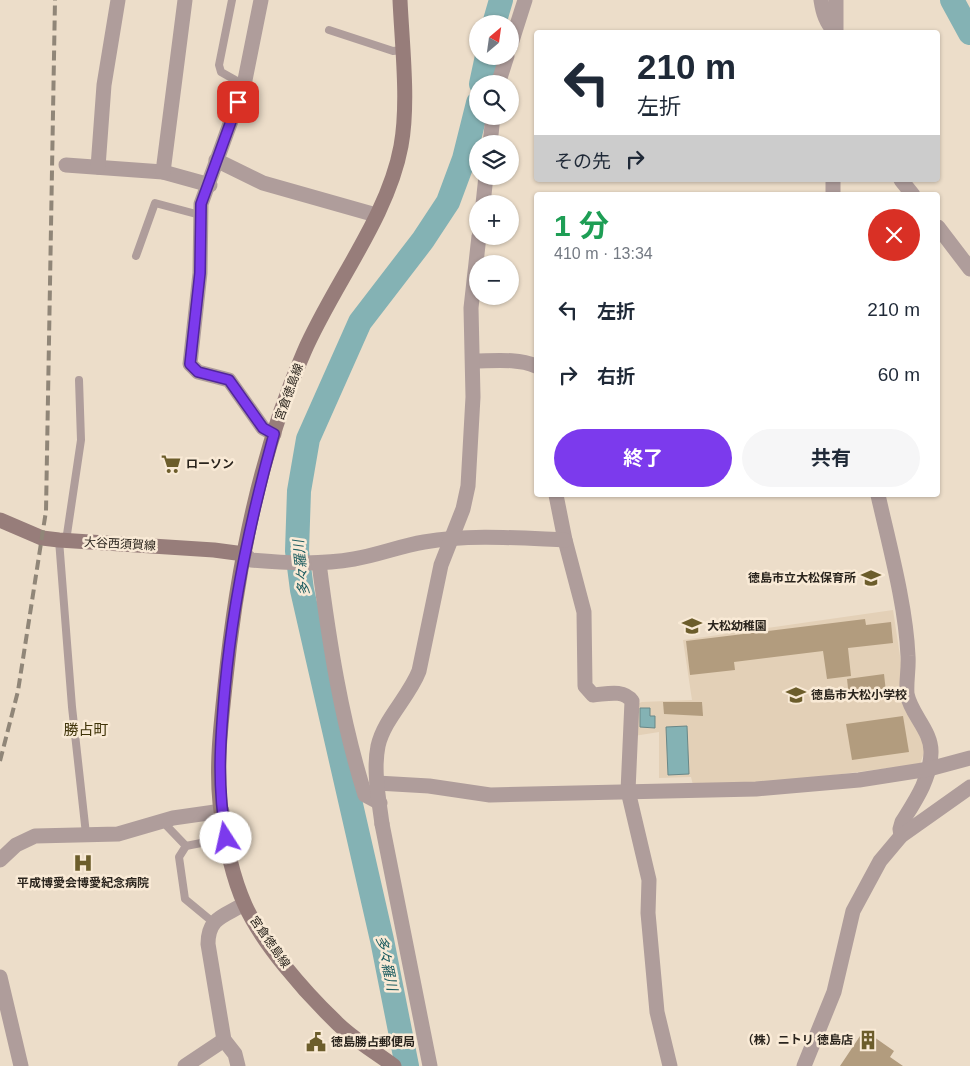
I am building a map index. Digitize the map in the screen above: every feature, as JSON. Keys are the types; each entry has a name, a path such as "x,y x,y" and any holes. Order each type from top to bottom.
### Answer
{"main road":[{"name":"宮倉徳島線","path":"394,1066 335,1022 260,933 244,904 226,838 222,811 219,752 230,636 244,554 274,434 305,350 390,186 401,145 402,50 400,0"},
{"name":"大谷西須賀線","path":"0,520 42,538 62,541 214,550 244,554"}],"street":[{"path":"98,168 104,85 118,0"},
{"path":"163,172 185,0"},
{"path":"261,0 244,85 227,137 211,172 210,185 201,204 200,273 190,364 198,372 229,380 263,428 274,434"},
{"path":"519,19 525,0"},
{"path":"821,0 823,13 828,25 833,30"},
{"path":"835,30 836,0"},
{"path":"216,160 262,183 376,215"},
{"path":"66,165 163,172 210,185"},
{"path":"940,230 970,269"},
{"path":"430,1066 382,824 377,783 378,746 385,730 413,686 419,671 437,582 450,539 463,509 468,486 473,361 471,308 478,245"},
{"path":"473,361 502,360 534,365"},
{"path":"556,497 565,540 584,612 585,686 594,695 622,693 632,701 628,791 649,880 648,913 657,1012 670,1066"},
{"path":"878,497 905,627 908,656 908,695 912,710 930,743 931,753 928,770 921,790 902,822 901,836"},
{"path":"244,554 251,560 315,563 353,559 424,542 450,539 565,540"},
{"path":"315,563 354,758 365,795 380,803"},
{"path":"377,783 429,786 490,795 756,789 859,780 928,770 970,758"},
{"path":"804,1066 834,992 853,911 880,861 901,836 970,787"},
{"path":"0,860 16,845 35,836 118,834 163,822 222,811"},
{"path":"238,1066 235,1054 224,1040 208,944 208,932 214,923 244,904"},
{"path":"0,977 21,1066"},
{"path":"185,1066 224,1040"}],"lane":[{"path":"232,0 219,64 221,72 244,85"},
{"path":"329,30 393,51 402,50"},
{"path":"136,256 155,203 200,215"},
{"path":"78,380 81,440 62,541 72,707 86,834"},
{"path":"163,822 186,846"},
{"path":"214,923 185,899 179,858 186,846 226,838"}],"shaded area":[{"name":"徳島市大松小学校","path":"893,610 902,669 899,691 927,744 920,764 795,780 693,785 691,777 659,778 659,732 634,736 636,704 642,702 692,700 683,640"}],"water":[{"path":"640,708 650,708 650,716 655,716 655,728 640,727"},
{"path":"687,726 689,774 668,775 666,727"}],"building":[{"path":"865,619 866,625 891,622 893,643 848,648 851,676 827,679 823,651 734,662 735,670 690,675 686,641"},
{"path":"884,674 886,692 849,697 847,679"},
{"path":"663,702 702,702 703,716 664,714"},
{"path":"903,716 909,752 852,760 846,724"},
{"name":"（株）ニトリ 徳島店","path":"864,1030 894,1051 890,1057 903,1066 840,1066"}],"waterway":[{"name":"多々羅川","path":"497,15 501,0"},
{"path":"952,0 970,33"},
{"name":"多々羅川","path":"483,75 485,65"},
{"name":"多々羅川","path":"407,1066 382,940 302,590 297,551 299,491 308,439 360,322 423,240 448,202 464,159 472,125"}],"railway":[{"path":"0,761 18,691 46,511 55,0"}],"place":[{"name":"ローソン","path":"171,464"},
{"name":"徳島市立大松保育所","path":"871,578"},
{"name":"大松幼稚園","path":"692,626"},
{"name":"徳島市大松小学校","path":"796,695"},
{"name":"平成博愛会博愛紀念病院","path":"83,863"},
{"name":"（株）ニトリ 徳島店","path":"868,1040"},
{"name":"徳島勝占郵便局","path":"316,1042"}],"district":[{"name":"勝占町","path":"86,729"}],"route":[{"path":"226,838 220,802 219,752 230,636 244,554 274,434 263,428 229,380 198,372 190,364 200,273 201,204 210,185 211,172 227,137 238,102"}]}
